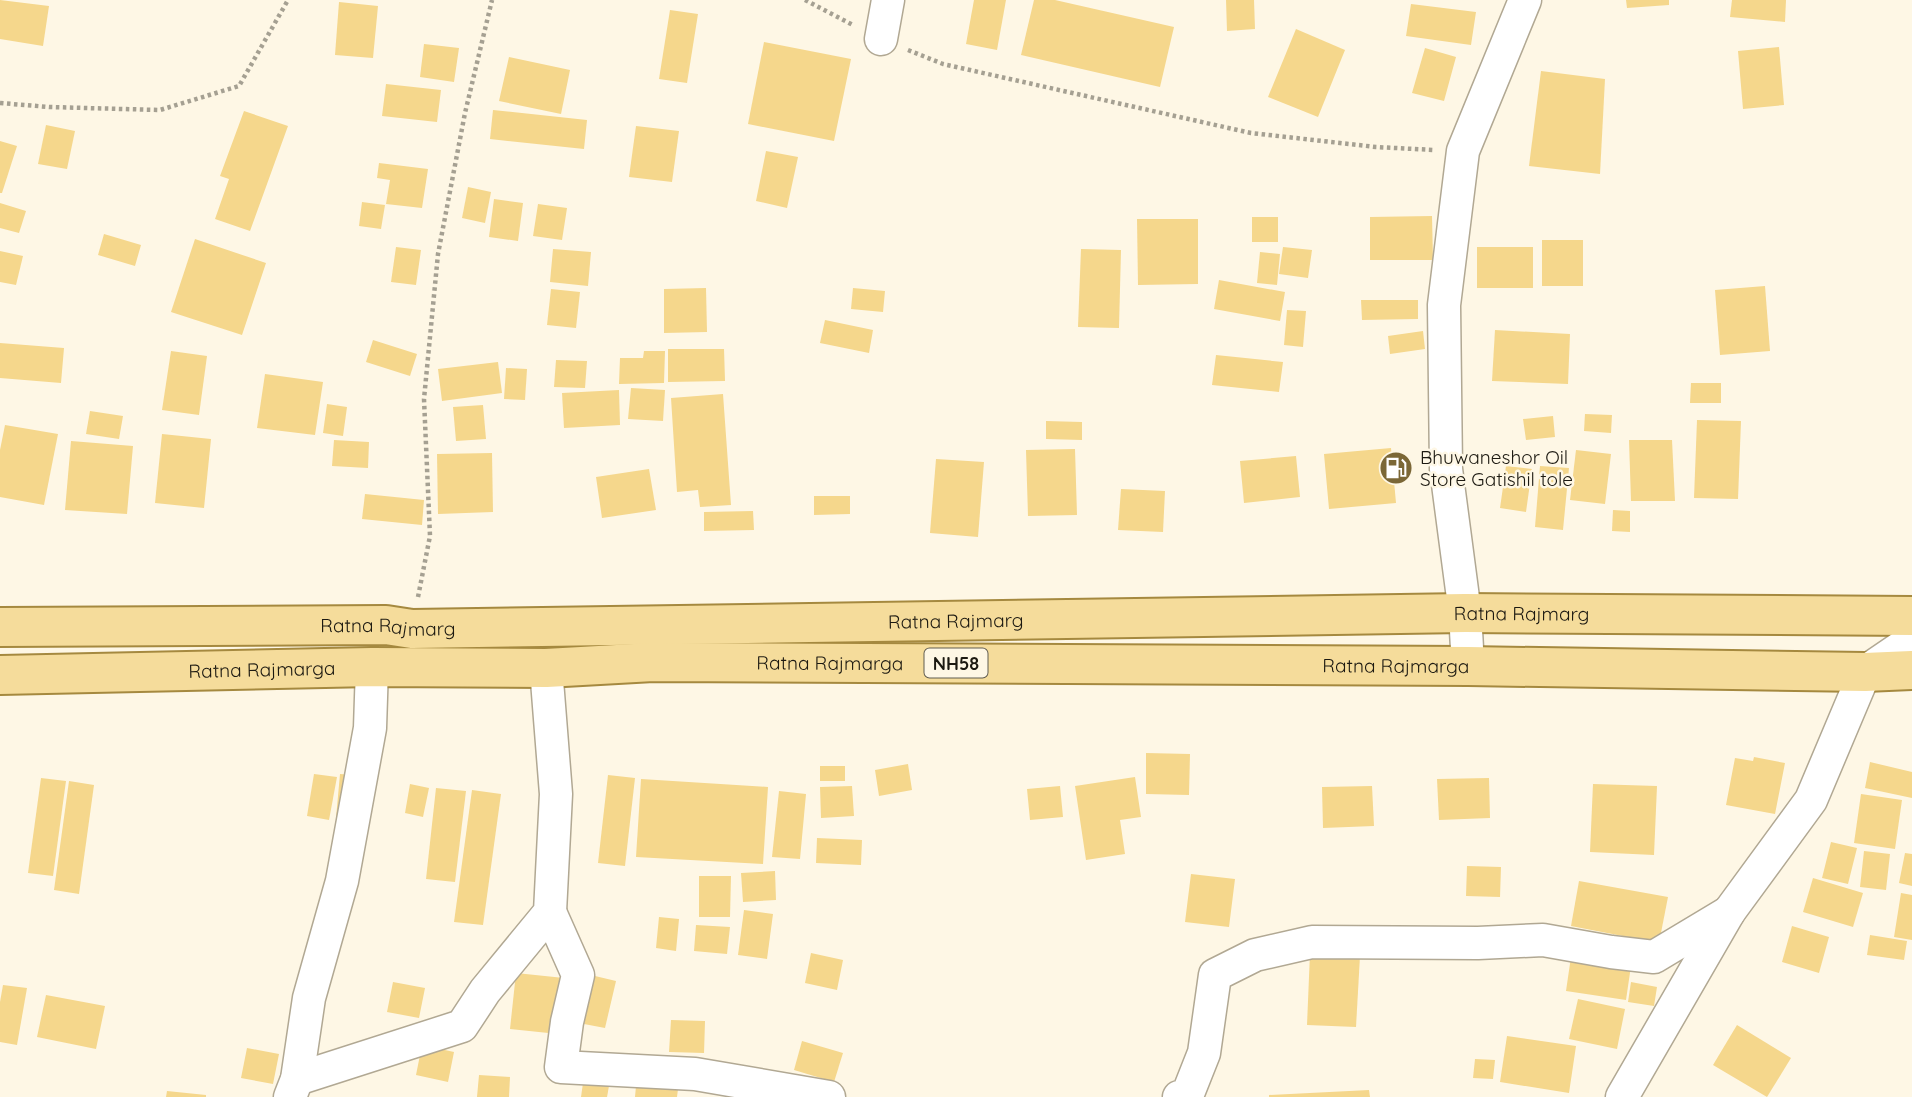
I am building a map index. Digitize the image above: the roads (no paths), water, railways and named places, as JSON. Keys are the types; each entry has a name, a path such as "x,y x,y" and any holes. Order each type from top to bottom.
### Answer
{"main road":[{"name":"Ratna Rajmarg","path":"0,627 386,625 412,629 1465,613 1912,616"},
{"name":"Ratna Rajmarga","path":"0,675 372,667 547,668 653,662 1468,666 1865,672 1912,670"}],"street":[{"path":"881,39 888,0"},
{"path":"1468,666 1465,613 1446,470 1444,305 1463,151 1525,0"},
{"path":"1634,1093 1729,912 1811,800 1865,672 1912,640"},
{"path":"293,1088 309,998 342,881 370,728 372,667"},
{"path":"547,668 556,794 550,912 578,975 567,1022 561,1067 695,1074 829,1097"},
{"path":"293,1088 462,1026 485,990 550,912"},
{"path":"1179,1097 1187,1096 1204,1053 1215,975 1255,955 1312,942 1478,943 1544,940 1654,957 1729,912"}],"place":[{"name":"Bhuwaneshor Oil Store Gatishil tole","path":"1396,468"}]}
